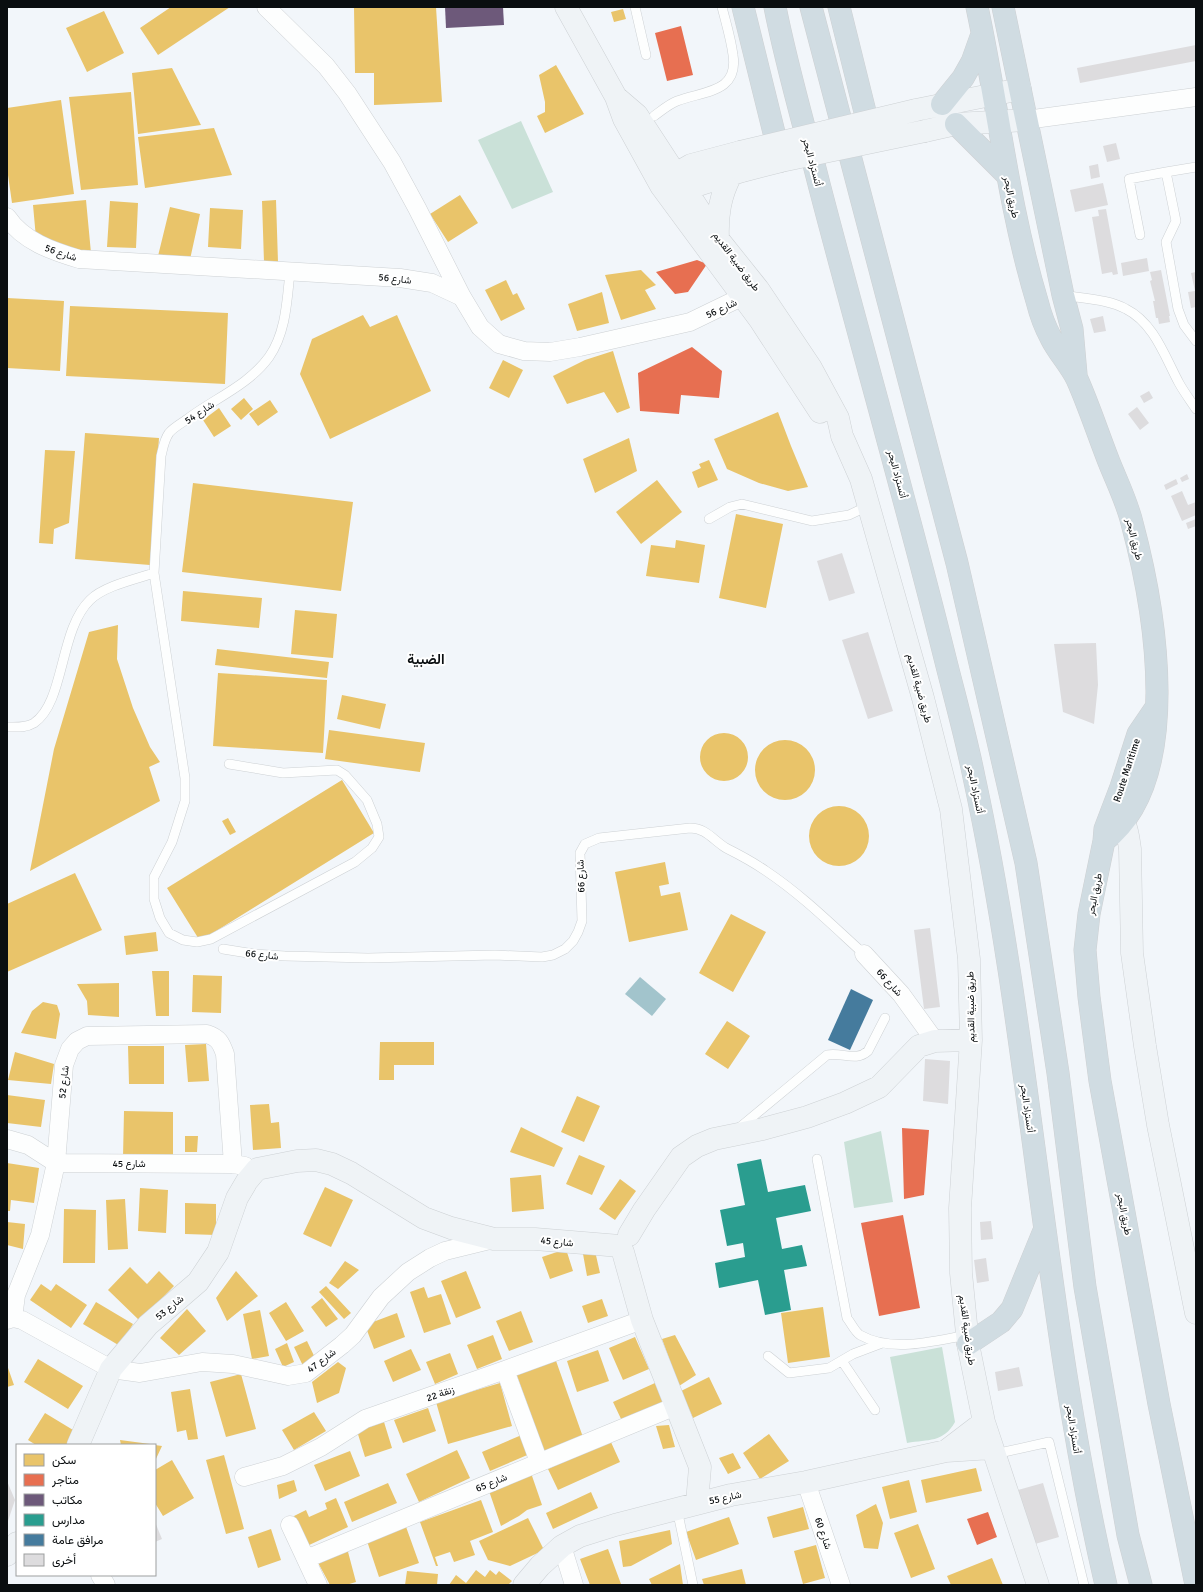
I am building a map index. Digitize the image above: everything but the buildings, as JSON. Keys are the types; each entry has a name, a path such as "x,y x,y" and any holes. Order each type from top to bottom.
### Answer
{"highway":[{"path":"743,7 779,152"},
{"name":"أتستراد البحر","path":"775,7 835,246 916,540 974,773 997,888 1044,1230 1077,1451 1106,1585"},
{"path":"811,7 957,562 1026,863 1058,1073 1085,1287 1128,1535 1141,1585"},
{"path":"839,7 873,142"},
{"name":"طريق البحر","path":"977,7 983,33 1007,174 1037,301 1050,337 1076,377 1132,521 1150,607 1158,691 1156,710"},
{"name":"طريق البحر","path":"1004,7 1026,120 1063,295 1072,329 1076,377"},
{"path":"942,104 963,78 972,62 983,33"},
{"path":"956,124 1007,174"},
{"path":"1037,301 1063,295"},
{"name":"Route Maritime","path":"1119,817 1127,763 1138,734 1156,710"},
{"name":"Route Maritime","path":"1119,817 1135,805 1150,767 1154,744 1156,710"},
{"path":"1127,763 1150,767"},
{"name":"طريق البحر","path":"1119,817 1115,833 1104,841 1089,914 1085,950 1089,997 1100,1081 1159,1404 1196,1585"},
{"path":"968,1339 1001,1322 1012,1309 1044,1230"}],"street":[{"path":"266,7 326,66 347,93 392,162 462,297"},
{"name":"طريق ضبية القديم","path":"566,7 616,97 637,115 673,187 751,293 811,368 838,418 842,436 852,457 868,506 923,698 951,809 969,959 971,1040 960,1208 961,1273 968,1339 984,1422 1038,1585"},
{"path":"673,187 691,165 738,166 867,121 942,104 1020,89"},
{"path":"779,152 873,142 956,124 1026,120 1196,97"},
{"path":"718,238 718,209 725,187 738,166"},
{"name":"طريق ضبية القديم","path":"673,187 718,238 751,293"},
{"name":"شارع 56","path":"9,224 44,247 79,259 400,278 432,283 462,297 480,327 499,344 524,351 550,352 580,347 690,322 751,293"},
{"path":"1119,817 1130,849 1132,953 1145,1046 1158,1124 1196,1313"},
{"name":"شارع 66","path":"864,954 901,994 936,1041"},
{"name":"شارع 52","path":"10,1319 16,1295 40,1235 56,1163 64,1065 70,1049 77,1041 86,1036 207,1034 216,1037 221,1042 225,1054 233,1164"},
{"path":"731,1495 700,1467 639,1310 629,1245 644,1210 681,1157 697,1146 714,1139 807,1117 845,1103 879,1087 919,1046 936,1041 971,1040"},
{"path":"7,1139 28,1145 56,1163"},
{"name":"شارع 45","path":"56,1163 233,1164 257,1169 298,1161 316,1160 332,1164 351,1172 424,1218 438,1224 494,1239 535,1239 629,1245"},
{"name":"شارع 53","path":"78,1444 111,1369 148,1325 178,1300 202,1277 218,1252 237,1198 247,1181 257,1169"},
{"name":"شارع 47","path":"111,1369 140,1373 202,1362 233,1364 288,1376 306,1373 353,1335 381,1297 408,1272 430,1258 445,1252 494,1239"},
{"name":"زنقة 22","path":"244,1477 283,1466 321,1447 365,1419 506,1370 639,1310"},
{"path":"10,1319 22,1320 111,1369"},
{"path":"506,1370 539,1462"},
{"name":"شارع 65","path":"306,1559 676,1406"},
{"name":"شارع 55","path":"946,1451 984,1422"},
{"name":"شارع 55","path":"524,1585 540,1566 562,1546 580,1536 615,1524 731,1495 806,1482 946,1451 993,1451"},
{"path":"687,1506 700,1467"},
{"name":"شارع 60","path":"806,1482 840,1585"},
{"path":"290,1524 318,1585"},
{"path":"7,1554 16,1544"},
{"path":"562,1546 574,1585"},
{"path":"101,1576 106,1585"}],"lane":[{"path":"635,7 646,55"},
{"path":"654,116 677,101 714,90 726,83 733,75 734,56 722,7"},
{"path":"1140,235 1129,179 1196,167"},
{"path":"1166,172 1176,221 1166,242 1178,309 1184,325 1196,341"},
{"name":"شارع 54","path":"229,764 283,773 337,770 345,775 367,800 377,824 379,837 372,848 355,862 218,935 197,942 183,940 169,933 160,918 154,899 154,877 172,842 185,801 185,778 154,573 161,456 165,440 170,433 192,415 236,387 258,369 269,357 278,340 286,308 290,272"},
{"path":"1063,295 1112,303 1127,309 1143,320 1152,332 1180,385 1196,409"},
{"path":"709,519 730,507 742,504 812,521 849,515 868,506"},
{"path":"7,727 26,726 32,724 47,707 56,684 68,640 80,615 90,600 116,585 154,573"},
{"name":"شارع 66","path":"224,949 254,954 285,956 368,958 495,955 542,957 553,955 565,949 573,941 582,921 579,859 581,848 585,844 595,839 605,837 696,828 707,832 726,848 767,871 810,903 864,954"},
{"path":"730,1135 827,1055 838,1054 854,1057 863,1055 868,1051 885,1018"},
{"path":"817,1159 847,1318 859,1334 882,1343 908,1345 968,1339"},
{"path":"768,1356 789,1373 829,1368 853,1354 882,1343"},
{"path":"842,1361 876,1410"},
{"path":"993,1451 1049,1442 1084,1585"},
{"path":"687,1506 693,1585"}],"green space":[{"path":"521,121 553,192 512,209 478,140"},
{"path":"881,1131 893,1202 854,1208 844,1142"},
{"path":"942,1347 955,1422 946,1434 940,1437 907,1443 890,1357"}],"water":[{"path":"640,977 666,999 652,1016 625,994"}],"district":[{"name":"الضبية","path":"426,659"}]}
